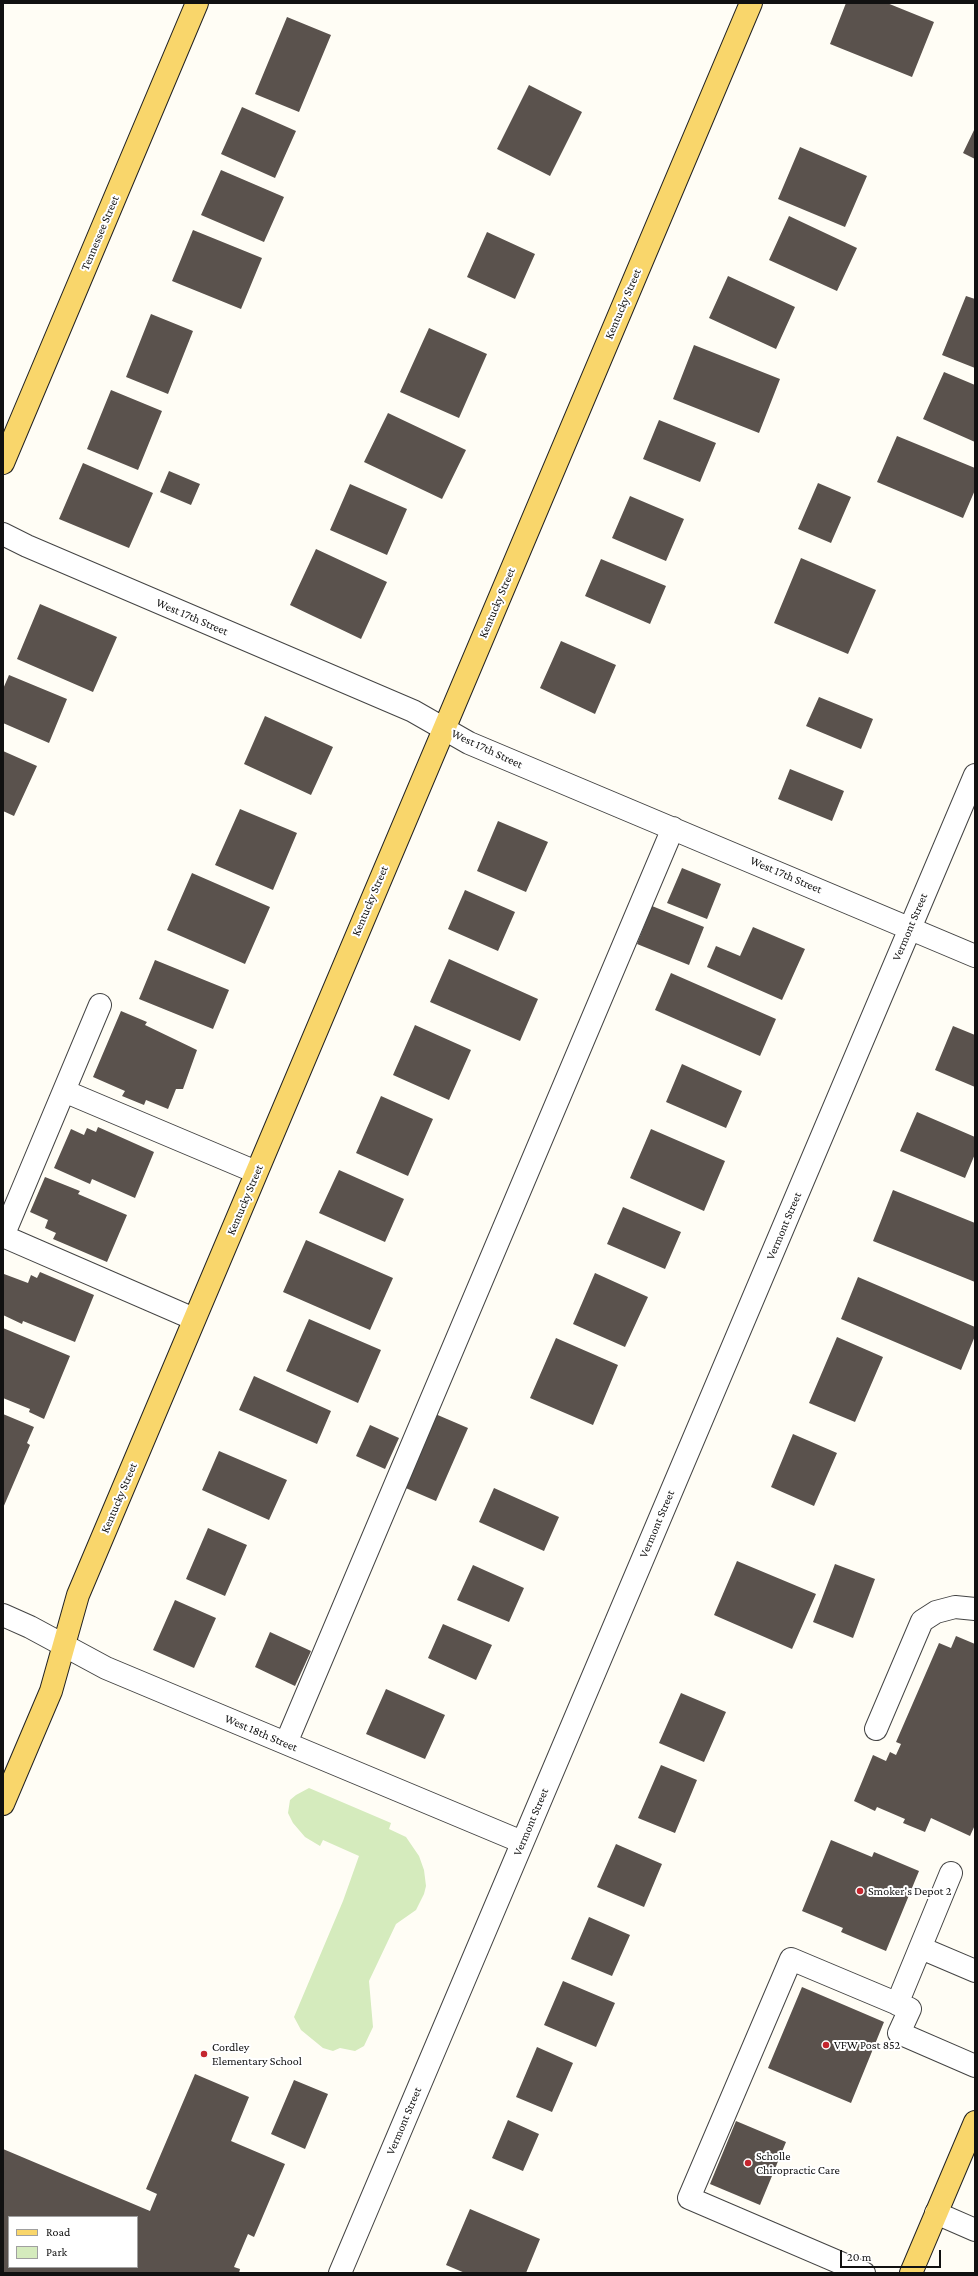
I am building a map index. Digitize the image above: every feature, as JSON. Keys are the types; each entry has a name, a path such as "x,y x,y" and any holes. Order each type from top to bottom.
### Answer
{"main road":[{"name":"Tennessee Street","path":"3,463 197,3"},
{"name":"Kentucky Street","path":"3,1804 51,1691 78,1595 750,3"},
{"path":"911,2273 975,2122"}],"street":[{"name":"West 17th Street","path":"3,534 27,546 412,711 469,743 975,956"},
{"name":"Vermont Street","path":"340,2273 975,775"},
{"path":"286,1743 673,828"},
{"path":"100,1005 3,1236 194,1319"},
{"path":"64,1091 256,1172"},
{"path":"876,1729 922,1621 936,1612 955,1607 975,1608"},
{"name":"West 18th Street","path":"3,1615 30,1627 106,1668 522,1842"},
{"path":"897,2004 951,1873"},
{"path":"921,1948 975,1971"},
{"path":"864,2273 690,2198 791,1958 910,2009 899,2033 975,2066"},
{"path":"936,2213 975,2230"}],"green space":[{"path":"309,1788 391,1823 389,1829 406,1837 419,1856 424,1870 426,1886 424,1894 416,1910 396,1924 369,1981 373,2027 364,2046 355,2051 340,2048 333,2051 323,2048 301,2030 294,2017 343,1901 359,1856 323,1840 320,1846 305,1837 293,1823 288,1813 290,1800"}],"building":[{"path":"846,3 887,3 934,22 912,77 830,44"},
{"path":"287,17 331,35 299,112 255,94"},
{"path":"529,85 582,112 550,176 497,149"},
{"path":"242,107 296,131 275,178 221,154"},
{"path":"975,128 975,159 963,153"},
{"path":"800,147 867,176 845,227 778,199"},
{"path":"221,170 284,197 264,242 201,215"},
{"path":"789,216 857,248 837,291 769,260"},
{"path":"193,230 262,258 241,309 172,281"},
{"path":"487,232 535,254 515,299 467,277"},
{"path":"728,276 795,307 776,349 709,318"},
{"path":"966,296 975,299 975,368 942,355"},
{"path":"151,314 193,331 168,394 126,377"},
{"path":"429,328 487,354 459,418 400,392"},
{"path":"694,345 780,379 759,433 673,399"},
{"path":"944,372 975,385 975,442 923,419"},
{"path":"111,390 162,411 138,470 87,449"},
{"path":"388,413 466,450 442,499 364,462"},
{"path":"659,420 716,443 700,482 643,459"},
{"path":"897,436 975,468 975,490 963,518 877,482"},
{"path":"83,463 153,493 129,548 59,519"},
{"path":"169,471 200,484 191,505 160,492"},
{"path":"818,483 851,497 831,543 798,529"},
{"path":"350,484 407,509 387,555 330,530"},
{"path":"630,496 684,519 666,561 612,538"},
{"path":"316,549 387,582 361,639 290,605"},
{"path":"801,558 876,590 848,654 774,623"},
{"path":"601,559 666,586 650,624 585,596"},
{"path":"40,604 117,637 93,692 17,659"},
{"path":"561,641 616,665 595,714 540,688"},
{"path":"9,675 67,699 49,743 3,723 3,689"},
{"path":"819,697 873,719 861,749 806,726"},
{"path":"265,716 333,747 311,795 244,764"},
{"path":"3,751 37,766 14,816 3,811"},
{"path":"790,769 844,791 832,821 778,799"},
{"path":"240,809 297,833 273,890 215,865"},
{"path":"498,821 548,842 526,892 477,871"},
{"path":"682,868 721,884 707,919 667,903"},
{"path":"192,873 270,907 245,964 167,930"},
{"path":"465,890 515,912 498,951 448,929"},
{"path":"652,906 704,927 689,965 637,944"},
{"path":"753,927 805,949 782,1000 707,967 716,946 740,956"},
{"path":"449,959 538,999 520,1041 430,1002"},
{"path":"155,960 229,990 213,1029 139,999"},
{"path":"671,973 776,1019 760,1056 655,1010"},
{"path":"121,1011 147,1022 145,1025 197,1050 183,1089 176,1089 168,1109 146,1100 144,1105 122,1096 125,1091 93,1077"},
{"path":"415,1025 471,1050 449,1100 393,1075"},
{"path":"953,1026 975,1035 975,1087 935,1070"},
{"path":"682,1064 742,1091 726,1128 666,1102"},
{"path":"381,1096 433,1119 408,1176 356,1153"},
{"path":"917,1112 975,1137 975,1154 965,1178 900,1151"},
{"path":"98,1127 154,1152 135,1198 92,1179 90,1184 54,1168 71,1129 84,1135 87,1128 96,1132"},
{"path":"651,1129 725,1161 704,1211 630,1178"},
{"path":"339,1170 404,1199 385,1242 319,1213"},
{"path":"45,1177 80,1191 78,1194 127,1215 107,1262 53,1239 56,1233 45,1228 48,1220 30,1212"},
{"path":"893,1190 975,1223 975,1282 873,1241"},
{"path":"623,1207 681,1232 665,1269 607,1244"},
{"path":"306,1240 393,1278 370,1330 283,1292"},
{"path":"40,1272 94,1295 75,1342 23,1321 22,1324 3,1315 4,1274 28,1283 31,1275 37,1278"},
{"path":"595,1273 648,1297 625,1347 573,1324"},
{"path":"858,1277 975,1327 975,1336 961,1370 841,1319"},
{"path":"309,1319 381,1350 358,1403 286,1371"},
{"path":"3,1328 70,1356 44,1419 29,1412 30,1409 3,1398"},
{"path":"837,1337 883,1357 855,1422 809,1403"},
{"path":"556,1338 618,1365 593,1425 530,1398"},
{"path":"254,1376 331,1411 317,1444 239,1410"},
{"path":"433,1413 468,1428 436,1501 401,1486"},
{"path":"3,1414 34,1427 27,1443 30,1445 3,1508"},
{"path":"370,1425 399,1438 385,1469 356,1456"},
{"path":"793,1434 837,1453 814,1506 771,1487"},
{"path":"219,1451 287,1480 269,1520 202,1490"},
{"path":"494,1488 559,1517 544,1551 479,1522"},
{"path":"208,1528 247,1545 225,1596 186,1579"},
{"path":"737,1561 816,1594 792,1649 714,1615"},
{"path":"835,1564 875,1579 853,1638 813,1622"},
{"path":"473,1565 524,1588 509,1622 457,1600"},
{"path":"175,1600 216,1618 194,1668 153,1650"},
{"path":"443,1624 492,1645 476,1680 428,1658"},
{"path":"270,1632 311,1651 295,1686 255,1667"},
{"path":"956,1636 975,1644 975,1825 970,1836 931,1818 925,1832 903,1823 905,1819 877,1807 875,1811 854,1801 873,1755 886,1761 890,1752 896,1755 901,1744 896,1742 939,1643 951,1648"},
{"path":"386,1689 445,1715 425,1759 366,1734"},
{"path":"681,1693 726,1712 704,1762 659,1743"},
{"path":"661,1765 697,1780 675,1833 638,1818"},
{"name":"Smoker's Depot 2","path":"831,1840 872,1857 874,1852 919,1871 886,1951 841,1932 843,1928 802,1911"},
{"path":"616,1844 662,1864 644,1907 597,1887"},
{"path":"589,1917 630,1935 612,1976 571,1959"},
{"path":"563,1981 615,2003 596,2047 544,2025"},
{"name":"VFW Post 852","path":"802,1987 884,2022 851,2103 768,2068"},
{"path":"537,2047 573,2063 552,2112 516,2097"},
{"path":"195,2074 249,2097 231,2141 285,2164 254,2237 248,2234 234,2267 240,2269 239,2273 3,2273 3,2149 150,2211 157,2194 146,2189"},
{"path":"294,2080 328,2094 305,2149 271,2134"},
{"path":"508,2120 539,2134 523,2171 492,2158"},
{"name":"Scholle Chiropractic Care","path":"736,2121 786,2142 760,2205 710,2184"},
{"path":"470,2209 540,2239 526,2273 465,2273 446,2265"}],"place":[{"name":"Smoker's Depot 2","path":"860,1891"},
{"name":"VFW Post 852","path":"826,2045"},
{"name":"Cordley Elementary School","path":"204,2054"},
{"name":"Scholle Chiropractic Care","path":"748,2163"}]}
